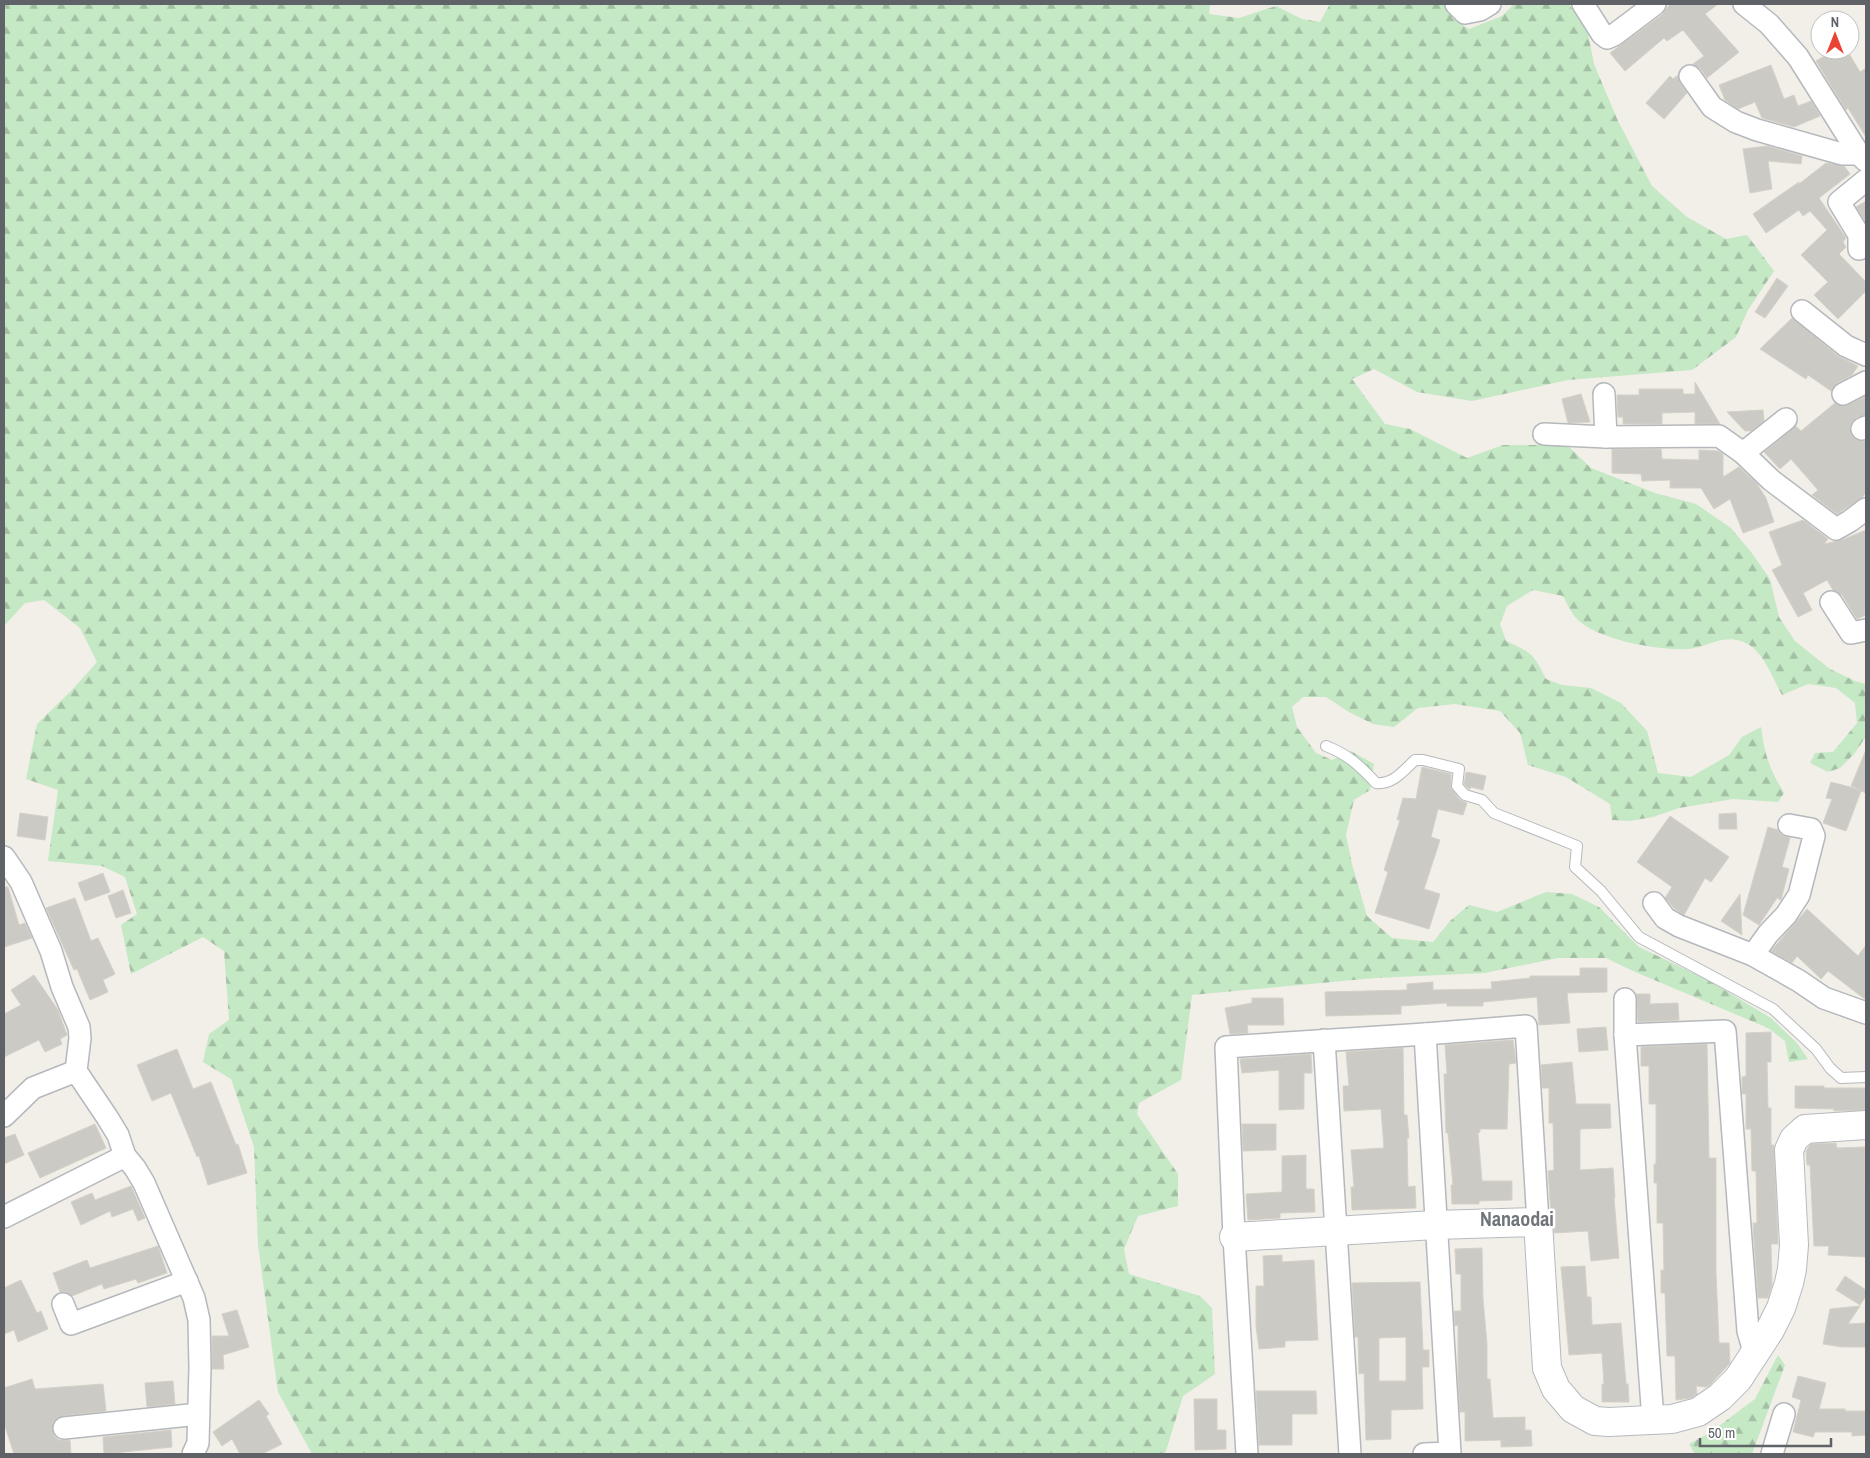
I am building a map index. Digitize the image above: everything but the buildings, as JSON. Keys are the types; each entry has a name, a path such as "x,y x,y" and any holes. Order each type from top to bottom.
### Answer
{"street":[{"path":"1456,4 1465,13 1480,10 1490,4"},
{"path":"1583,4 1602,34 1607,38 1614,35 1655,4"},
{"path":"1744,4 1769,24 1798,57 1862,158"},
{"path":"1690,76 1712,107 1736,122 1757,130 1862,158"},
{"path":"1859,249 1859,234 1839,202 1866,180"},
{"path":"1802,311 1846,346 1866,355"},
{"path":"1843,394 1866,382"},
{"path":"1604,394 1606,437"},
{"path":"1743,453 1786,419"},
{"path":"1544,434 1606,437 1720,436 1743,453 1771,480 1836,529 1866,509"},
{"path":"1831,602 1851,633 1866,630"},
{"path":"1753,955 1768,934 1786,915 1799,895 1814,836 1811,829 1789,825"},
{"path":"4,857 21,882 52,951 62,988 79,1027 80,1038 76,1071 118,1134 124,1156 135,1168 144,1183 194,1298 199,1320 199,1414 198,1443 193,1454"},
{"path":"1654,903 1664,918 1678,926 1753,955 1799,980 1824,998 1866,1013"},
{"path":"1625,999 1625,1035 1653,1420"},
{"path":"1247,1454 1234,1237 1226,1047 1526,1026 1547,1368 1556,1390 1573,1409 1595,1421 1672,1419 1698,1412 1720,1397 1738,1379 1770,1330 1781,1308 1792,1269 1794,1245 1789,1150 1794,1139 1805,1129 1866,1126"},
{"path":"1625,1035 1725,1031 1748,1331 1754,1352"},
{"path":"1424,1454 1450,1453 1425,1034"},
{"path":"1324,1040 1350,1454"},
{"path":"4,1116 33,1088 76,1071"},
{"path":"4,1217 124,1156"},
{"path":"1234,1237 1435,1225 1538,1222"},
{"path":"63,1304 70,1324 187,1281"},
{"path":"64,1428 199,1414"},
{"path":"1772,1454 1784,1414"}],"lane":[{"path":"1326,746 1354,760 1376,783 1383,784 1391,781 1415,760 1423,760 1460,769 1457,786 1465,795 1482,800 1494,813 1577,846 1575,867 1601,891 1639,937 1772,1009 1816,1049 1830,1068 1841,1078 1866,1077"}],"green space":[{"path":"4,4 1210,4 1209,14 1239,18 1276,6 1302,19 1320,22 1330,4 1454,4 1452,18 1469,29 1502,16 1514,4 1569,4 1588,34 1594,64 1618,121 1652,186 1687,217 1726,239 1747,235 1774,271 1748,310 1736,337 1692,370 1568,380 1472,401 1417,392 1374,369 1352,379 1385,424 1410,429 1467,458 1503,445 1567,445 1591,468 1655,493 1696,504 1731,528 1770,579 1779,617 1795,641 1830,669 1866,684 1866,736 1855,753 1840,768 1828,772 1810,763 1815,753 1833,752 1857,723 1855,703 1836,688 1808,684 1782,695 1761,656 1749,645 1741,641 1720,640 1689,649 1662,648 1630,643 1599,633 1586,626 1575,617 1563,596 1533,590 1507,606 1500,624 1506,641 1527,651 1538,664 1546,679 1562,685 1591,688 1621,703 1647,731 1658,773 1691,777 1729,755 1742,737 1761,727 1768,761 1784,793 1778,802 1733,799 1679,808 1653,817 1629,821 1612,820 1610,804 1566,777 1528,765 1520,733 1500,711 1455,704 1418,708 1394,727 1373,724 1349,712 1326,697 1303,697 1292,707 1297,727 1316,753 1332,760 1351,751 1374,764 1370,790 1354,800 1346,835 1367,916 1392,938 1433,942 1450,921 1469,905 1497,912 1546,892 1572,894 1599,907 1639,947 1706,979 1771,1018 1797,1043 1808,1059 1789,1062 1785,1041 1768,1028 1606,958 1558,958 1485,973 1375,978 1192,995 1181,1080 1139,1103 1137,1114 1178,1174 1178,1206 1138,1216 1124,1249 1129,1274 1200,1296 1212,1308 1215,1374 1183,1396 1165,1454 312,1454 278,1392 258,1245 254,1147 231,1079 203,1062 209,1034 229,1020 224,951 203,937 131,974 121,925 137,914 125,877 102,866 48,861 58,790 26,779 37,724 72,690 97,662 80,628 44,600 25,603 4,626"},
{"path":"1778,1355 1785,1365 1752,1454 1695,1454 1689,1444 1711,1432 1755,1399"}],"district":[{"name":"Nanaodai","path":"1517,1219"}]}
